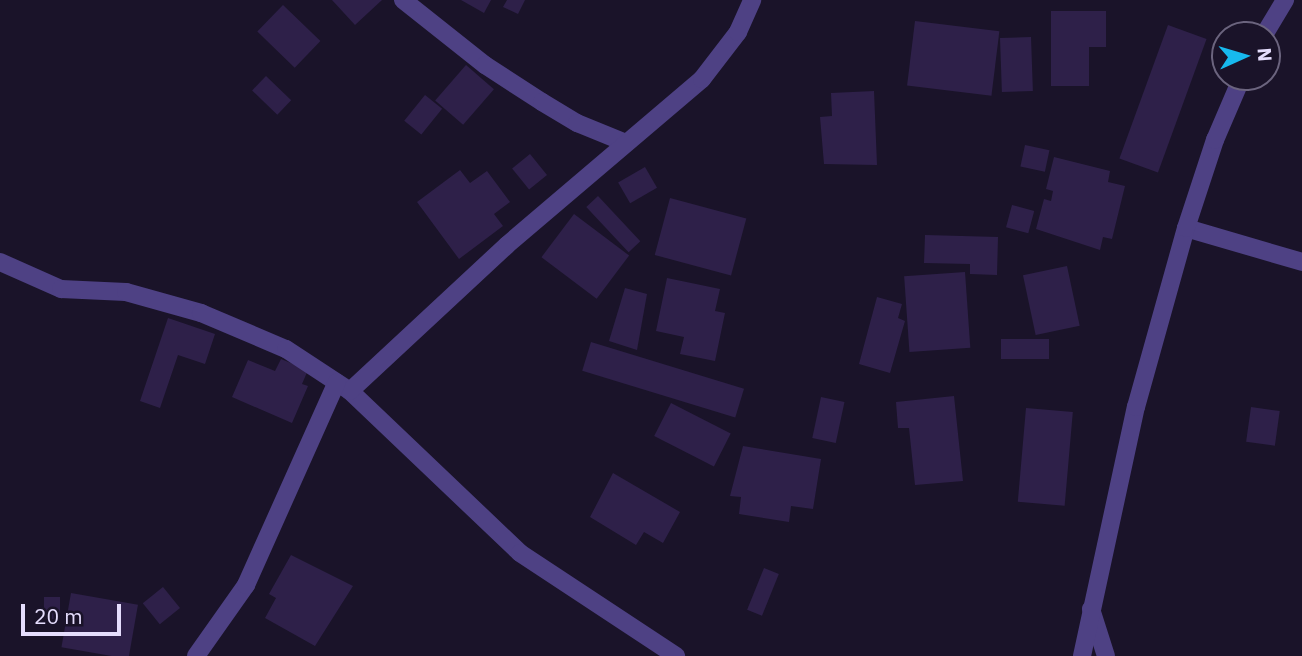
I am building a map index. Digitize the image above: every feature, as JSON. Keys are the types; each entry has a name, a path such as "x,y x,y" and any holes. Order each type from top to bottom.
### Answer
{"street":[{"path":"403,0 530,94 578,123 626,143"},
{"path":"196,656 246,585 343,387 702,79 738,32 752,0"},
{"path":"1272,21 1284,0"},
{"path":"1082,656 1090,606 1136,407 1186,228 1237,91"},
{"path":"1186,228 1302,262"},
{"path":"0,261 61,289 125,292 201,313 286,349 343,387 520,553 676,656"},
{"path":"1090,606 1106,656"}],"building":[{"path":"332,0 382,0 355,25"},
{"path":"461,0 491,0 484,13"},
{"path":"507,0 525,0 518,14 503,7"},
{"path":"283,5 320,41 295,68 257,32"},
{"path":"1051,11 1106,11 1106,47 1089,47 1089,86 1051,86"},
{"path":"915,21 999,31 991,96 907,86"},
{"path":"1168,25 1207,39 1158,172 1119,158"},
{"path":"1031,37 1033,91 1002,92 1000,38"},
{"path":"466,65 494,89 463,125 435,100"},
{"path":"266,76 291,100 277,115 252,90"},
{"path":"874,91 877,165 824,164 820,117 832,116 831,93"},
{"path":"425,95 442,109 421,134 404,121"},
{"path":"1025,145 1049,150 1045,172 1020,167"},
{"path":"530,154 547,175 529,189 512,168"},
{"path":"1054,157 1110,171 1108,182 1125,186 1112,239 1103,237 1100,250 1036,229 1044,199 1051,201 1053,191 1046,189"},
{"path":"645,167 657,188 630,203 618,182"},
{"path":"460,170 470,183 487,171 510,202 494,214 503,226 459,259 417,202"},
{"path":"598,196 640,241 629,252 586,207"},
{"path":"670,198 746,218 731,275 655,255"},
{"path":"1012,205 1034,211 1028,233 1006,227"},
{"path":"574,214 629,256 597,299 542,257"},
{"path":"925,235 998,237 997,275 970,274 970,264 924,263"},
{"path":"1067,266 1080,326 1036,335 1023,275"},
{"path":"965,272 970,348 909,352 904,276"},
{"path":"667,278 720,289 715,311 725,313 715,361 680,354 684,337 656,331"},
{"path":"625,288 647,294 637,350 609,341"},
{"path":"877,297 902,304 898,318 905,321 890,373 859,364"},
{"path":"168,318 215,334 205,364 178,355 160,408 140,401"},
{"path":"1001,339 1049,339 1049,359 1001,359"},
{"path":"591,342 744,389 735,417 582,371"},
{"path":"281,359 308,370 302,384 308,386 292,423 232,397 248,360 275,371"},
{"path":"954,396 963,481 915,485 909,428 898,428 896,402"},
{"path":"821,397 844,402 836,443 812,438"},
{"path":"671,403 731,433 714,466 654,436"},
{"path":"1251,407 1280,411 1275,446 1246,442"},
{"path":"1026,408 1073,412 1065,506 1018,502"},
{"path":"743,446 821,459 813,509 791,506 789,522 739,514 741,497 730,496"},
{"path":"613,473 680,512 663,543 644,532 636,545 590,517"},
{"path":"291,555 353,586 315,646 265,618 276,598 269,594"},
{"path":"764,568 779,574 762,616 747,610"},
{"path":"163,587 180,608 160,624 143,603"},
{"path":"71,593 138,605 129,656 112,656 61,647"},
{"path":"44,597 60,597 60,619 44,619"}]}
